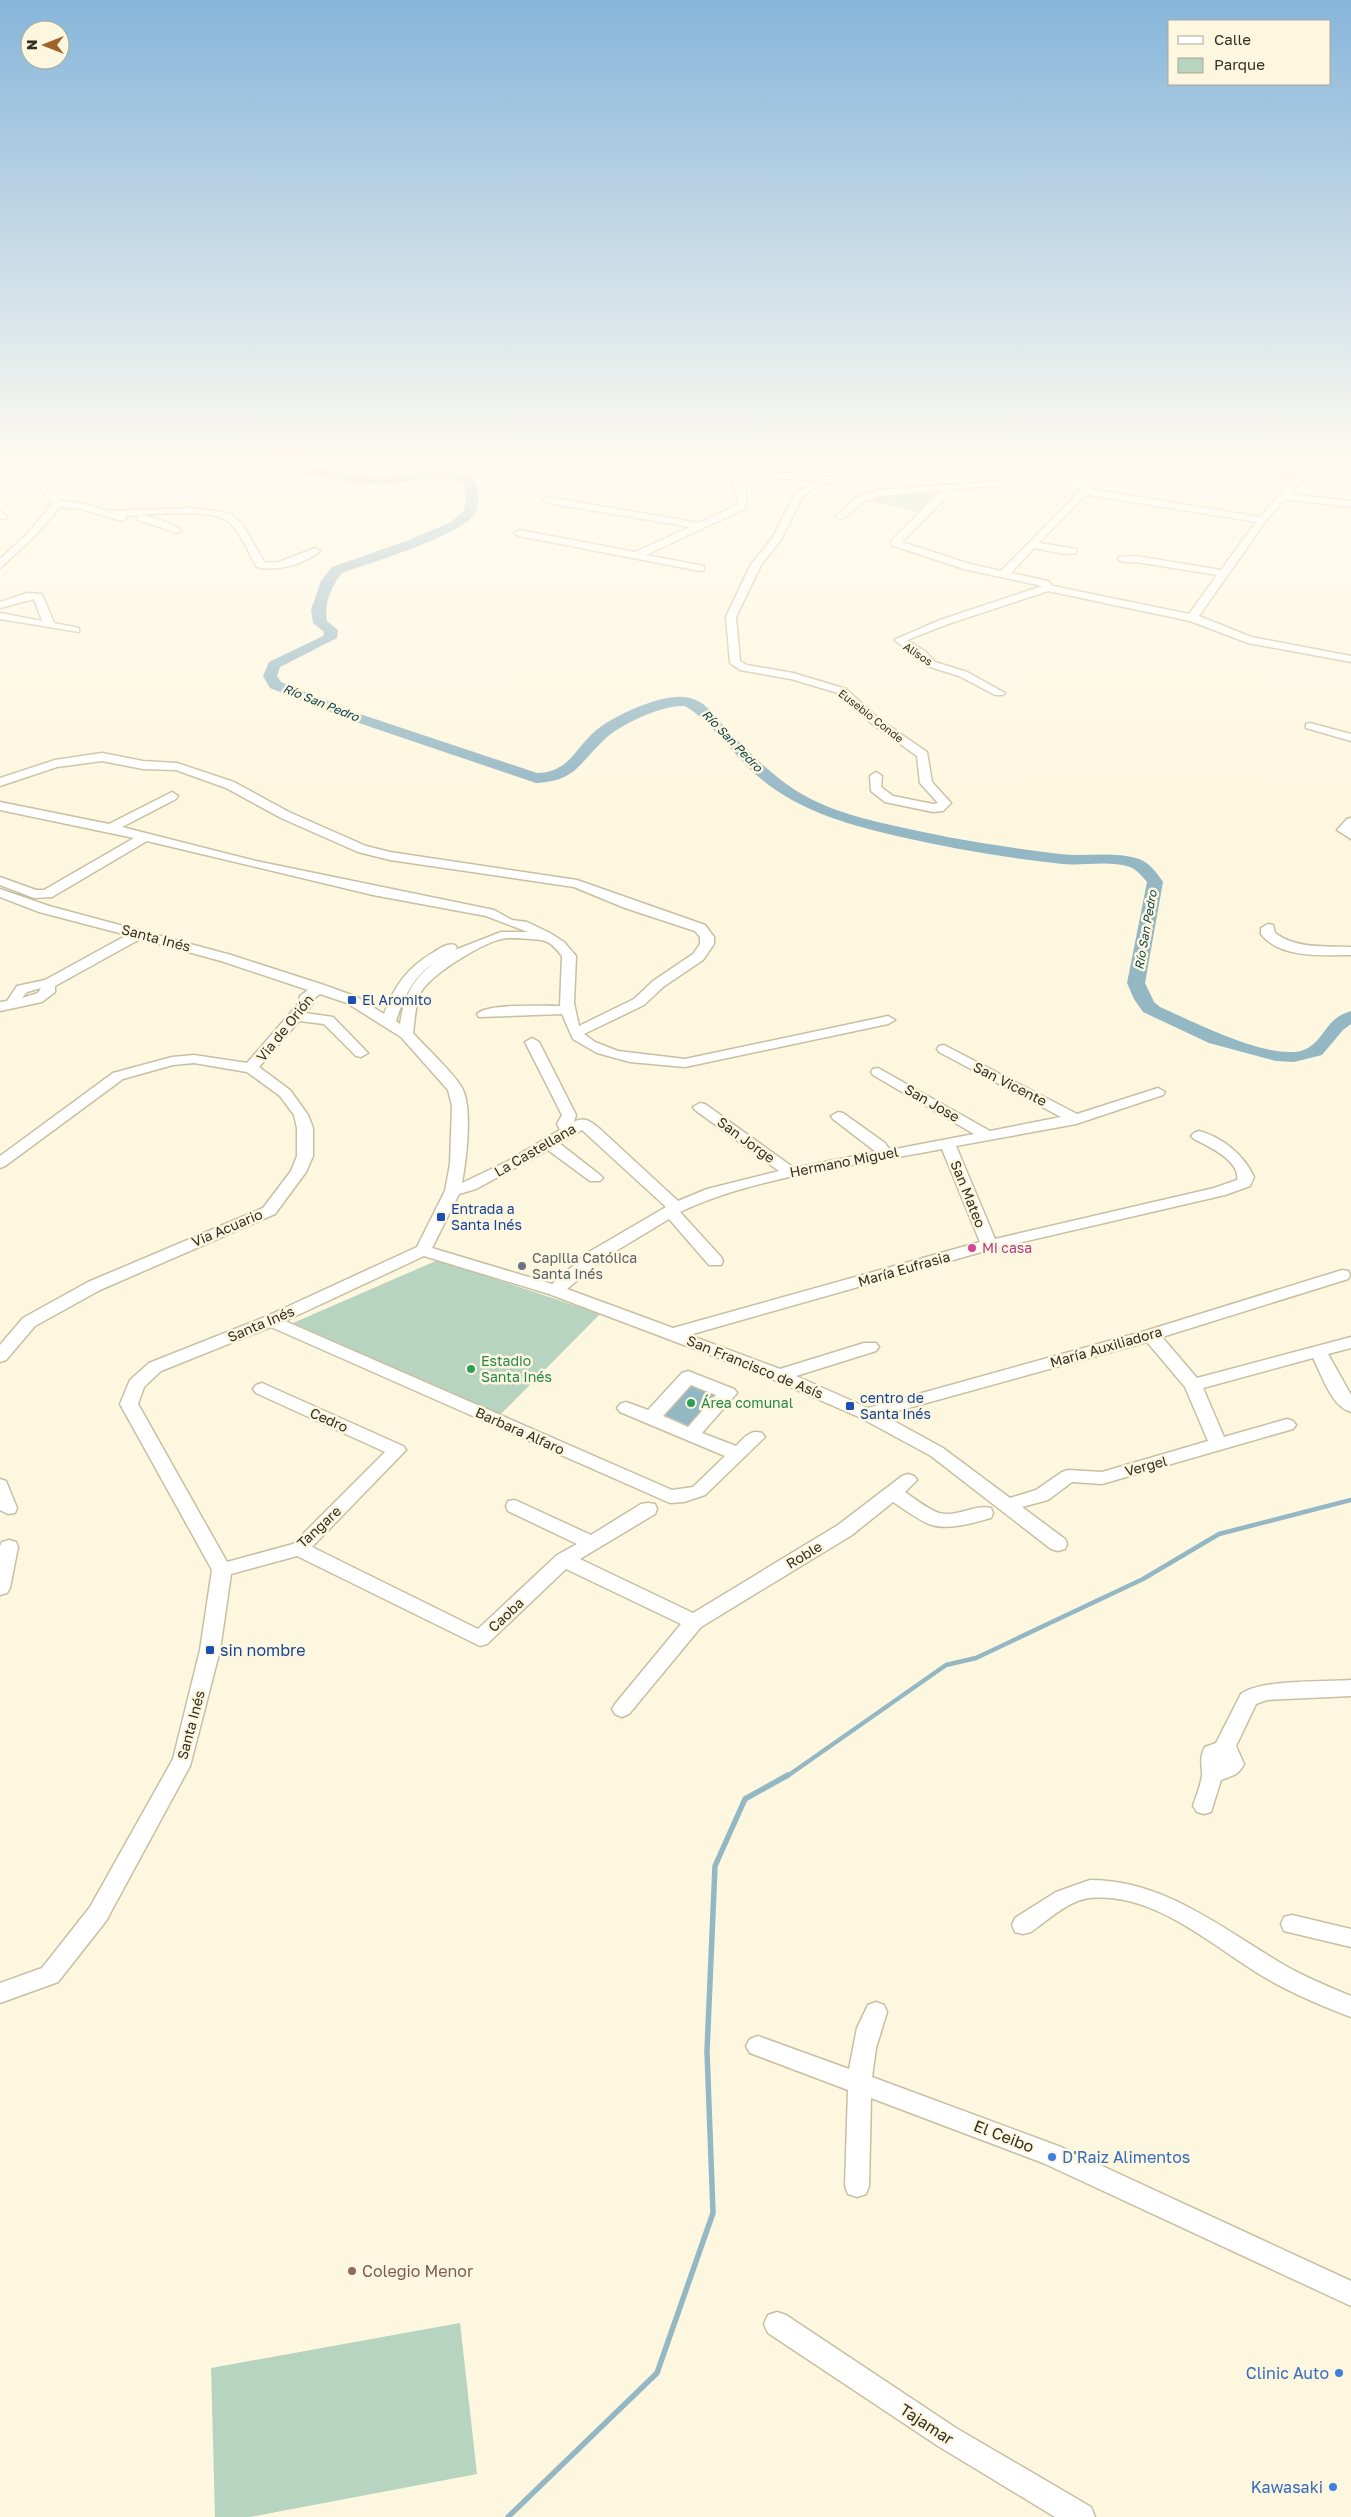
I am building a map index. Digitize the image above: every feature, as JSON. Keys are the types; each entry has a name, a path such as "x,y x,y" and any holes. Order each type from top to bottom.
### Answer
{"street":[{"name":"Eusebio Conde","path":"750,575 738,598 731,617 735,663 744,668 793,676 842,691 876,721 923,754 926,782 945,802 939,808 933,808 889,799 875,788 876,776"},
{"path":"1010,575 1044,583 1048,585 1047,588 1193,618 1239,638 1351,659"},
{"path":"1193,618 1194,613 1221,575"},
{"name":"Alisos","path":"999,693 963,674 931,664 922,654 899,640 944,622 1047,588"},
{"path":"0,605 27,596 38,596 49,624"},
{"path":"0,616 76,630"},
{"path":"1310,726 1351,738"},
{"path":"0,782 55,764 102,757 143,765 177,767 230,785 285,815 362,849 390,856 577,884 630,905 700,928 707,937 707,944 698,958 658,984 639,1002 576,1033"},
{"path":"111,828 172,796"},
{"path":"0,806 111,828 256,865 498,915 508,928"},
{"path":"1351,822 1343,830 1351,835"},
{"path":"0,881 34,894 47,894 145,837"},
{"name":"Santa Inés","path":"0,893 44,909 226,958 324,990 368,1008 393,1009 406,1034 455,1089 459,1106 458,1164 453,1191 423,1250 271,1321 155,1367 136,1384 129,1404 222,1570 210,1650 183,1760 98,1914 50,1975 0,1993"},
{"path":"472,911 490,934 508,928 546,937 565,948 569,956 568,1010 576,1033 581,1039 598,1049 650,1060 685,1063 888,1020"},
{"path":"406,1034 416,990 426,979 442,964 508,928"},
{"path":"1268,928 1268,934 1273,938 1294,947 1351,950"},
{"path":"393,1009 400,987 410,975 429,960 486,929"},
{"path":"0,1007 14,1001 37,1000 48,992 48,984 140,934"},
{"path":"410,975 426,979"},
{"name":"Via de Orión","path":"251,1068 306,1003 314,1001 324,990"},
{"path":"393,1009 413,1000"},
{"path":"393,1009 409,1016"},
{"path":"484,1014 506,1011 568,1010"},
{"path":"296,1016 328,1020 361,1053"},
{"path":"532,1042 568,1115 565,1124 568,1130"},
{"name":"San Vicente","path":"944,1049 1076,1119"},
{"name":"Via Acuario","path":"0,1163 118,1076 172,1060 251,1068 285,1093 301,1115 305,1128 305,1156 298,1172 268,1210 94,1286 29,1322 0,1356"},
{"name":"San Jose","path":"878,1072 985,1134"},
{"name":"Hermano Miguel","path":"555,1290 595,1256 674,1210 713,1192 791,1173 885,1154 985,1134 1076,1119 1158,1092"},
{"name":"San Jorge","path":"700,1107 791,1173"},
{"path":"838,1116 880,1146 885,1154"},
{"name":"La Castellana","path":"453,1191 470,1186 578,1124 584,1124 674,1210"},
{"name":"María Eufrasia","path":"672,1334 989,1245 1219,1192 1244,1182 1246,1177 1239,1162 1216,1145 1199,1136"},
{"path":"548,1142 595,1178"},
{"name":"San Mateo","path":"947,1142 989,1245"},
{"path":"674,1210 714,1261"},
{"name":"San Francisco de Asís","path":"423,1250 555,1290 780,1375 867,1414 937,1452 1058,1544"},
{"name":"María Auxiliadora","path":"867,1414 1151,1335 1342,1275"},
{"name":"Barbara Alfaro","path":"271,1321 670,1497 684,1496 699,1491 756,1437"},
{"path":"1151,1335 1193,1385 1219,1446"},
{"path":"1193,1385 1351,1342"},
{"path":"780,1375 870,1347"},
{"path":"1318,1350 1339,1392 1351,1406"},
{"path":"651,1418 688,1377 728,1393 691,1434"},
{"name":"Cedro","path":"262,1389 397,1450"},
{"path":"626,1408 738,1454"},
{"name":"Vergel","path":"1009,1505 1042,1495 1068,1476 1102,1478 1287,1425"},
{"name":"Tangare","path":"222,1570 299,1549 397,1450"},
{"name":"Roble","path":"622,1709 694,1622 845,1530 908,1480"},
{"path":"0,1485 8,1508"},
{"path":"892,1493 935,1519 947,1520 984,1513"},
{"path":"515,1506 592,1543"},
{"name":"Caoba","path":"299,1549 480,1639 564,1560 648,1509"},
{"path":"0,1588 8,1547"},
{"path":"564,1560 694,1622"},
{"path":"1204,1806 1212,1775 1231,1768 1234,1764 1230,1752 1224,1749 1248,1699 1254,1694 1351,1688"},
{"path":"1023,1924 1073,1893 1105,1888 1124,1892 1186,1916 1274,1971 1351,2007"},
{"path":"1292,1924 1351,1938"},
{"path":"858,2186 861,2086 866,2035 876,2012"},
{"name":"El Ceibo","path":"758,2046 861,2086 985,2128 1052,2156 1351,2294"},
{"name":"Tajamar","path":"777,2324 947,2437 1081,2517"}],"green space":[{"name":"Estadio Santa Inés","path":"438,1260 600,1314 500,1415 293,1323"},
{"path":"460,2323 477,2474 250,2517 215,2517 211,2368"}],"water":[{"name":"Área comunal","path":"691,1380 722,1392 689,1426 662,1414"}],"waterway":[{"name":"Río San Pedro","path":"333,575 328,581 318,610 320,623 331,630 330,638 274,665 270,676 275,685 355,717 536,778 561,774 577,761 607,729 621,721 671,702 685,701 704,712 750,761 788,793 832,813 891,830 965,845 1064,859 1121,861 1133,863 1141,867 1155,882 1136,983 1148,1007 1179,1023 1236,1046 1257,1052 1294,1056 1310,1054 1316,1051 1337,1026 1351,1017"},
{"path":"786,1777 946,1665 976,1658 1143,1579 1219,1534 1351,1500"},
{"path":"508,2517 657,2373 713,2213 707,2051 715,1866 745,1799 788,1775"}],"place":[{"name":"El Aromito","path":"352,1000"},
{"name":"Entrada a Santa Inés","path":"441,1217"},
{"name":"Mi casa","path":"972,1248"},
{"name":"Capilla Católica Santa Inés","path":"522,1266"},
{"name":"Estadio Santa Inés","path":"471,1369"},
{"name":"Área comunal","path":"691,1403"},
{"name":"centro de Santa Inés","path":"850,1406"},
{"name":"sin nombre","path":"210,1650"},
{"name":"D'Raiz Alimentos","path":"1052,2157"},
{"name":"Colegio Menor","path":"352,2271"},
{"name":"Clinic Auto","path":"1339,2373"},
{"name":"Kawasaki","path":"1333,2487"}]}
